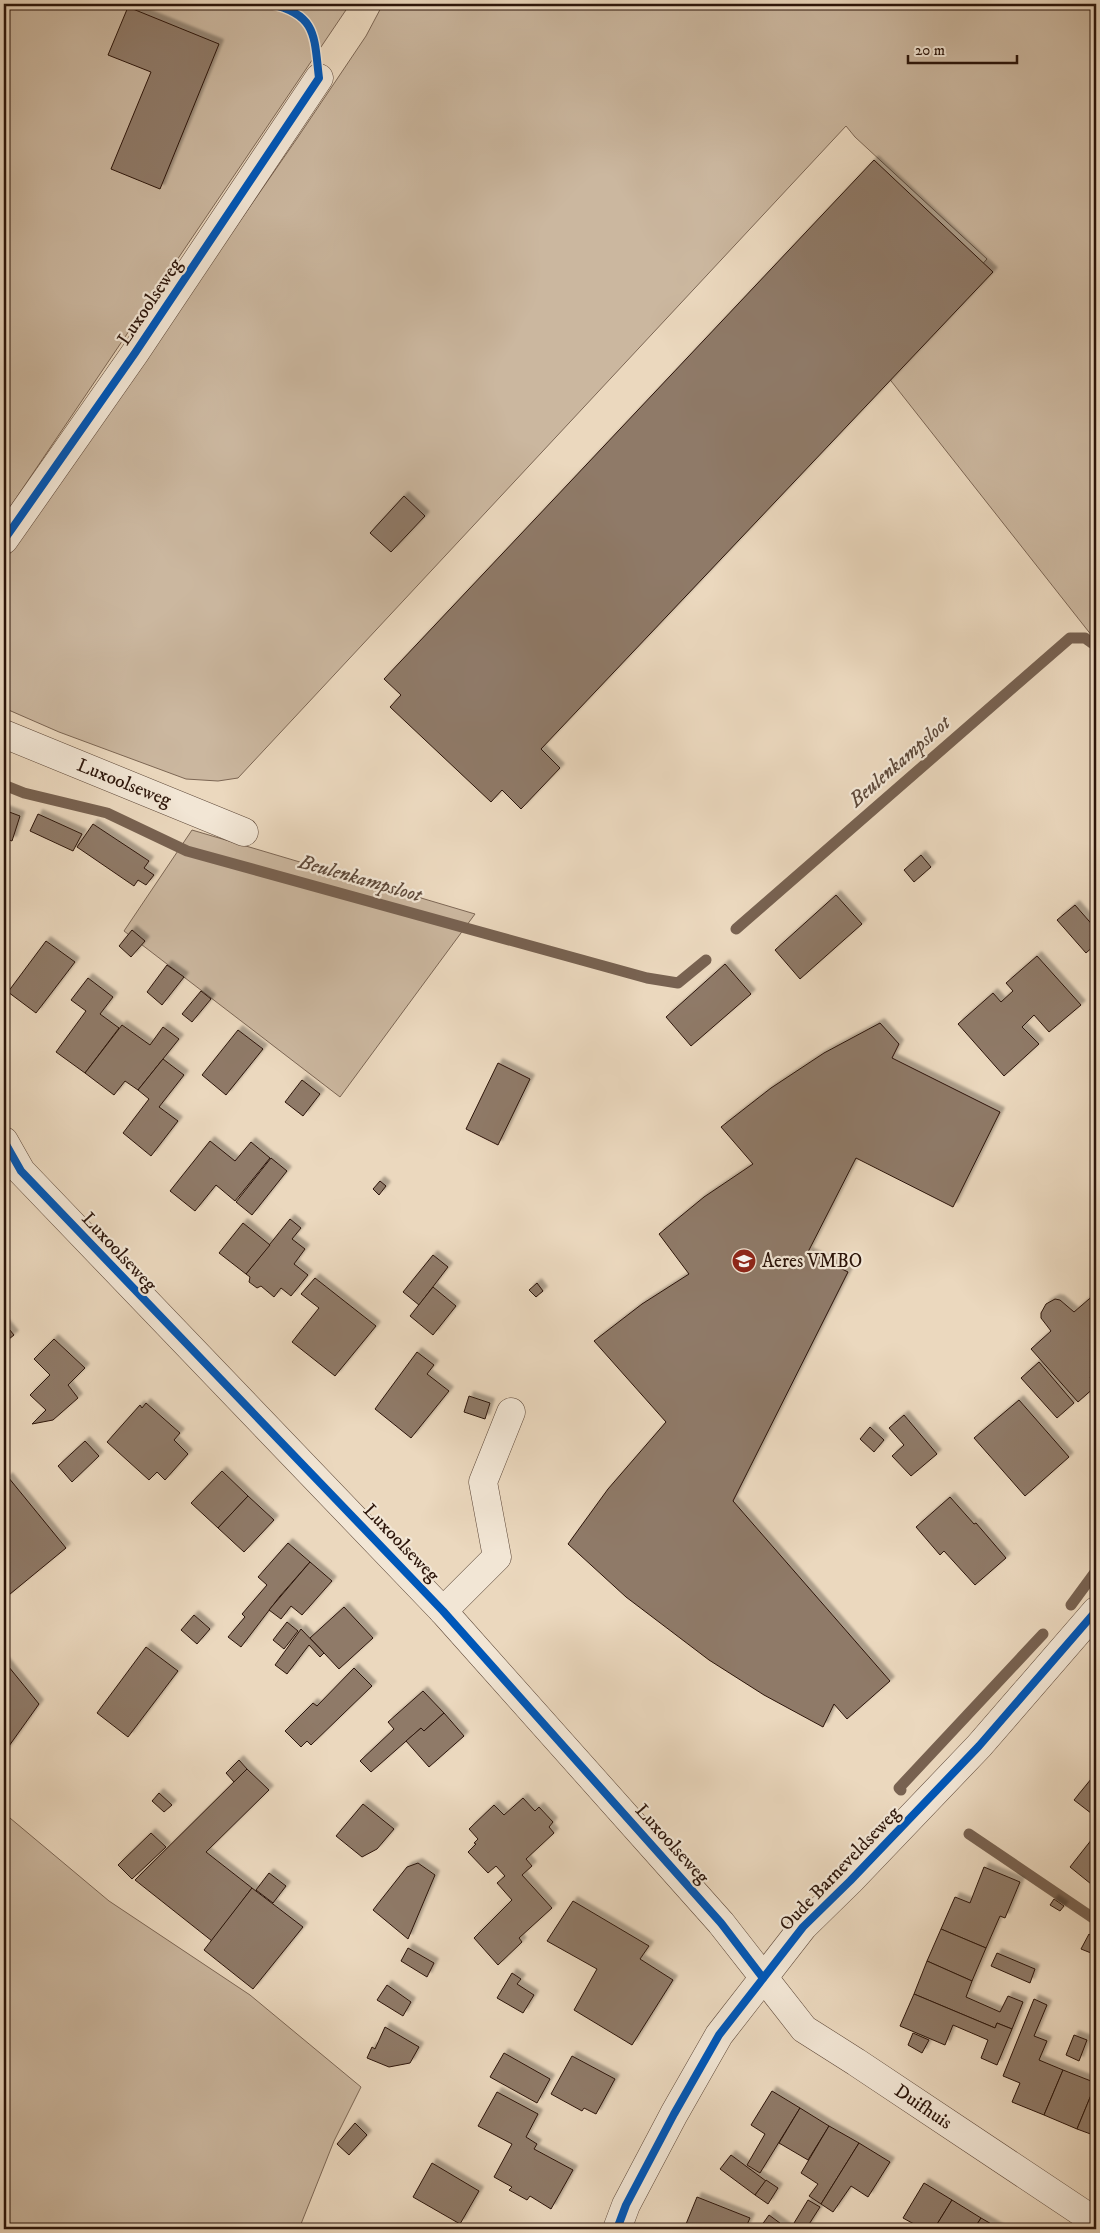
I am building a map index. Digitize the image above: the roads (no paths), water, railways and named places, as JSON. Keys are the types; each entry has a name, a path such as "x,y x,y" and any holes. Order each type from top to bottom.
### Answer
{"street":[{"name":"Luxoolseweg","path":"4,540 135,353 319,78"},
{"name":"Luxoolseweg","path":"4,734 244,832"},
{"name":"Luxoolseweg","path":"4,1141 21,1171 443,1611 721,1923 763,1978"},
{"name":"Luxoolseweg","path":"443,1611 497,1557 483,1482 511,1412"},
{"name":"Oude Barneveldseweg","path":"617,2229 626,2205 674,2114 719,2035 763,1978 803,1927 850,1882 979,1746 1096,1611"},
{"name":"Duifhuis","path":"763,1978 804,2029 1096,2222"}],"waterway":[{"name":"Beulenkampsloot","path":"736,929 1070,638 1085,638 1092,643"},
{"name":"Beulenkampsloot","path":"4,785 24,793 107,813 187,851 647,978 678,983 706,960"},
{"path":"1071,1605 1096,1571"},
{"path":"901,1790 899,1788 1043,1634"},
{"path":"969,1834 1096,1920"}],"place":[{"name":"Aeres VMBO","path":"744,1261"}]}
